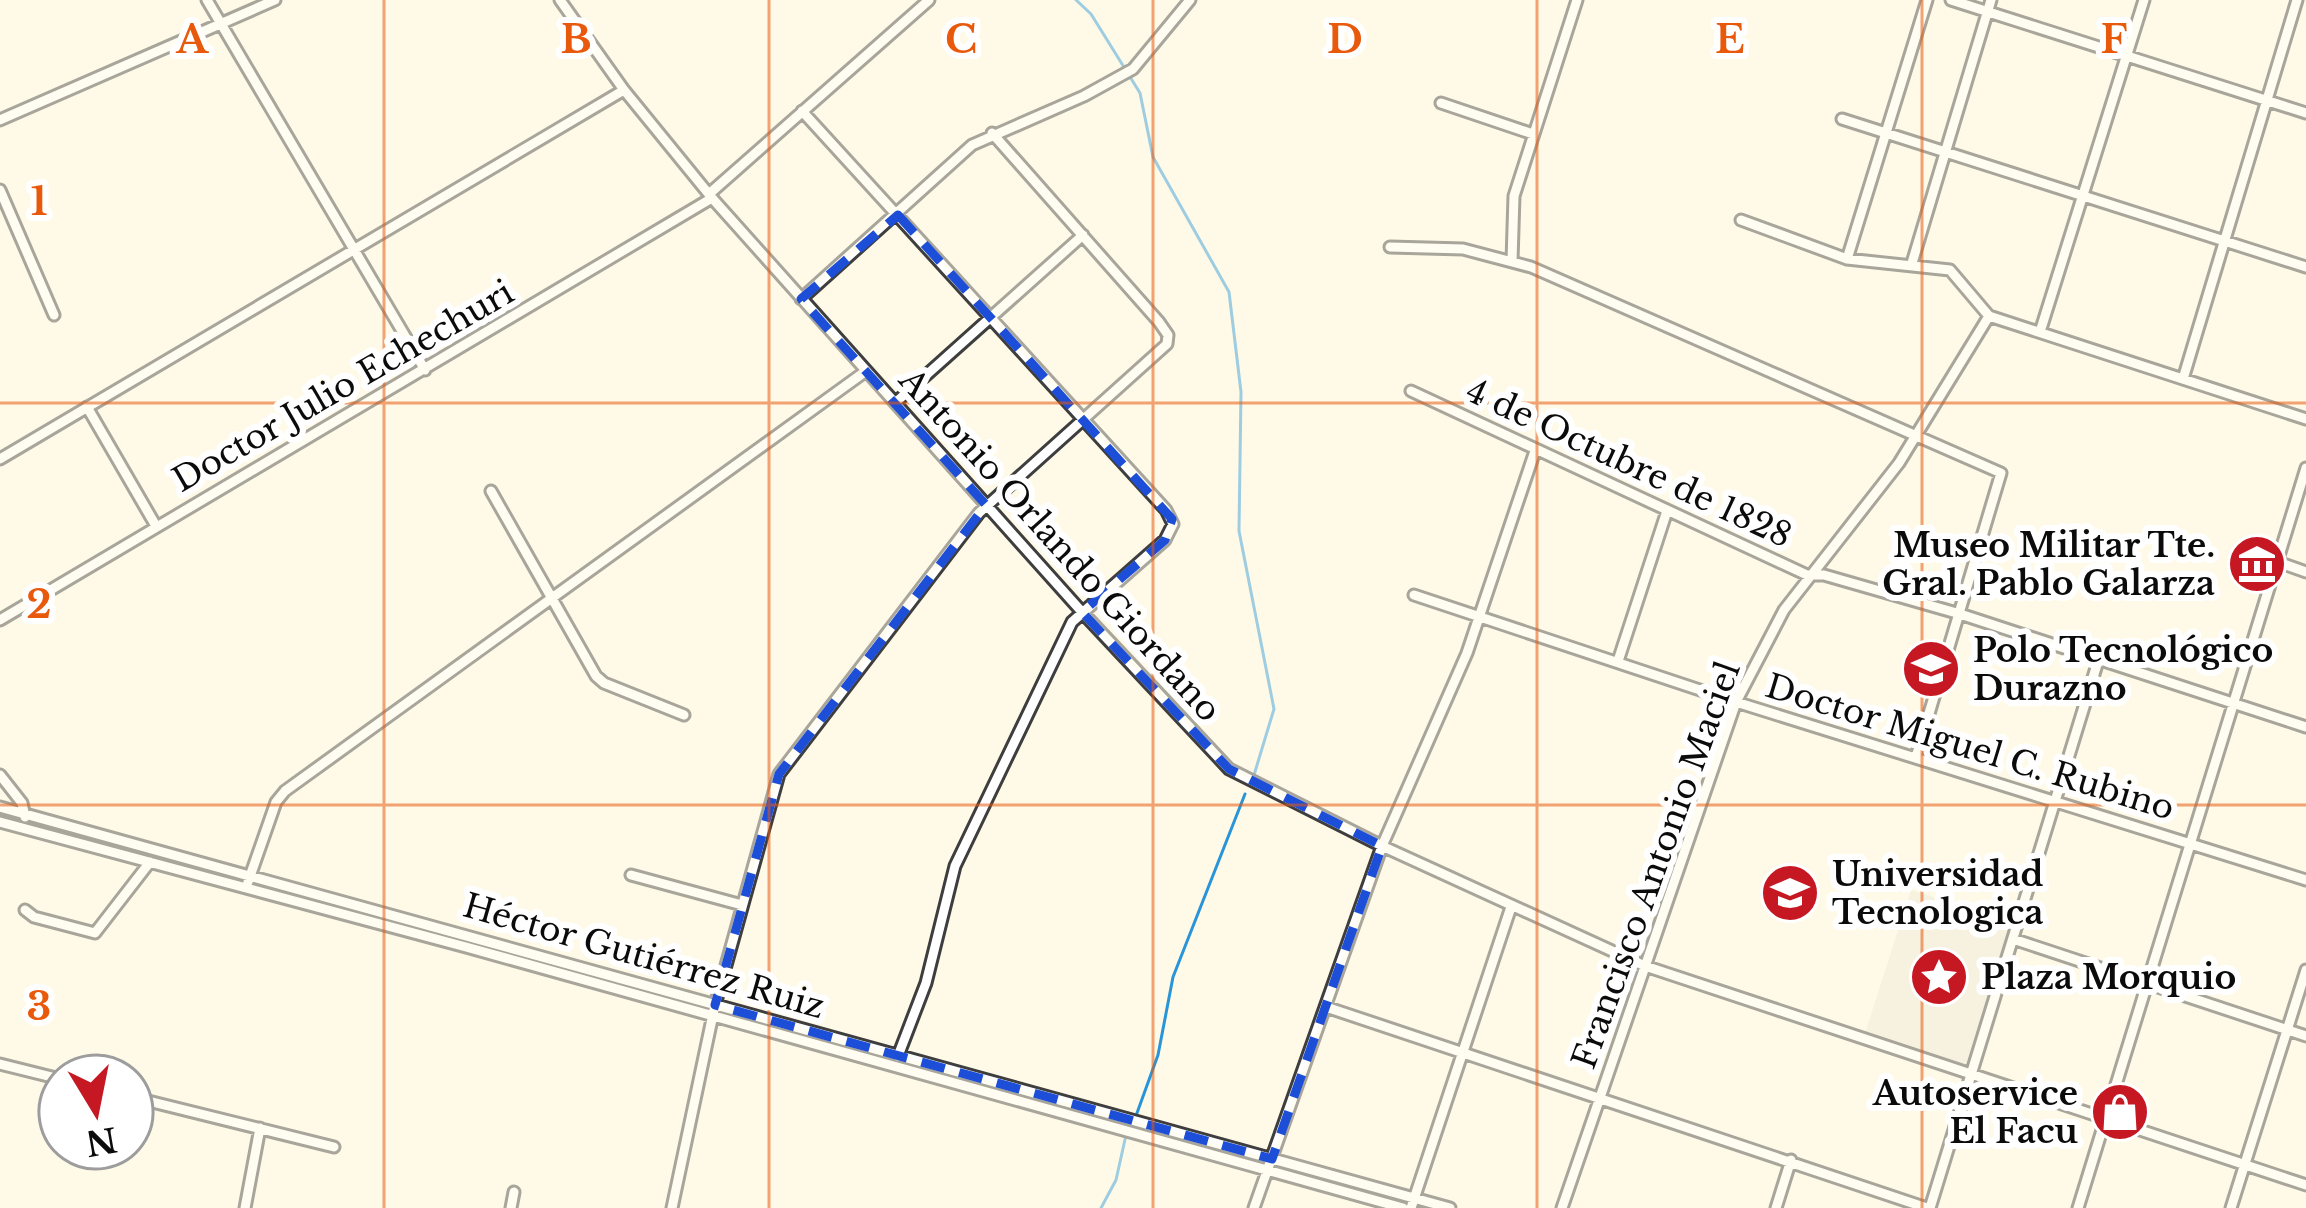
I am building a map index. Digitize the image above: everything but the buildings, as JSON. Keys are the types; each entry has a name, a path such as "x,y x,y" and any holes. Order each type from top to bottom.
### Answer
{"street":[{"path":"207,0 425,370"},
{"path":"0,120 275,0"},
{"name":"Antonio Orlando Giordano","path":"560,0 624,90 711,196 1228,769 1511,907 1645,966 2306,1185"},
{"name":"Doctor Julio Echechuri","path":"0,620 711,196 929,0"},
{"path":"801,299 972,145 1133,69 1190,0"},
{"path":"1512,261 1514,196 1577,0"},
{"path":"1847,259 1927,0"},
{"path":"1951,0 1990,6 2306,113"},
{"path":"2040,332 2144,0"},
{"path":"2183,380 2296,0"},
{"path":"1912,263 1990,6"},
{"path":"0,459 624,90"},
{"path":"1441,103 1533,134"},
{"path":"802,111 1169,513 1173,524 1165,540 1082,612 1067,632 955,866 926,983 897,1061"},
{"path":"1842,118 2306,266"},
{"path":"672,1208 715,1005 772,794 785,764 986,506 1158,356 1168,340 1159,322 992,133"},
{"path":"0,190 54,315"},
{"path":"1742,220 1847,259 1950,270 1989,316 2306,419"},
{"path":"895,403 1083,235"},
{"path":"1390,247 1463,249 1512,261 2001,473 1916,757"},
{"name":"Francisco Antonio Maciel","path":"1562,1208 1736,702 1784,610 1899,463 1989,316"},
{"path":"246,889 276,802 285,791 866,370"},
{"name":"4 de Octubre de 1828","path":"1411,391 1807,575 1824,575 1960,614 2306,727"},
{"path":"87,407 156,526"},
{"path":"1254,1208 1382,846 1467,653 1535,451"},
{"path":"2078,1208 2306,467"},
{"path":"491,490 604,683 684,715"},
{"path":"1618,661 1667,511"},
{"path":"2278,562 2306,572"},
{"name":"Doctor Miguel C. Rubino","path":"1414,595 1736,702 2306,880"},
{"path":"1326,1007 1929,1208 2099,658"},
{"path":"0,775 22,802 24,829"},
{"name":"Héctor Gutiérrez Ruiz","path":"0,807 715,1005 1266,1170 1409,1205"},
{"name":"Héctor Gutiérrez Ruiz","path":"0,822 1272,1159 1409,1205"},
{"path":"25,910 34,917 95,933 155,851"},
{"path":"631,875 742,905"},
{"path":"1450,1208 1409,1205 1511,907"},
{"path":"2013,939 2306,1036"},
{"path":"2231,1208 2306,970"},
{"path":"0,1064 36,1073"},
{"path":"156,1103 334,1147"},
{"path":"245,1208 260,1128"},
{"path":"1776,1208 1791,1160"},
{"path":"511,1208 514,1192"}],"highlighted area":[{"path":"898,215 1172,519 1165,540 1082,612 1229,769 1382,846 1272,1159 715,1005 779,774 986,505 801,299"}],"shaded area":[{"name":"Plaza Morquio","path":"1911,890 2013,922 1967,1065 1865,1033"}],"waterway":[{"path":"1076,0 1091,14 1140,93 1153,157 1229,292 1241,392 1239,531 1274,709 1254,775"},
{"path":"1137,1113 1158,1055 1173,977 1245,794"},
{"path":"1101,1208 1116,1180 1126,1135"}],"place":[{"name":"Museo Militar Tte. Gral. Pablo Galarza","path":"2257,564"},
{"name":"Polo Tecnológico Durazno","path":"1931,669"},
{"name":"Universidad Tecnologica","path":"1790,893"},
{"name":"Plaza Morquio","path":"1939,977"},
{"name":"Autoservice El Facu","path":"2120,1112"}]}
